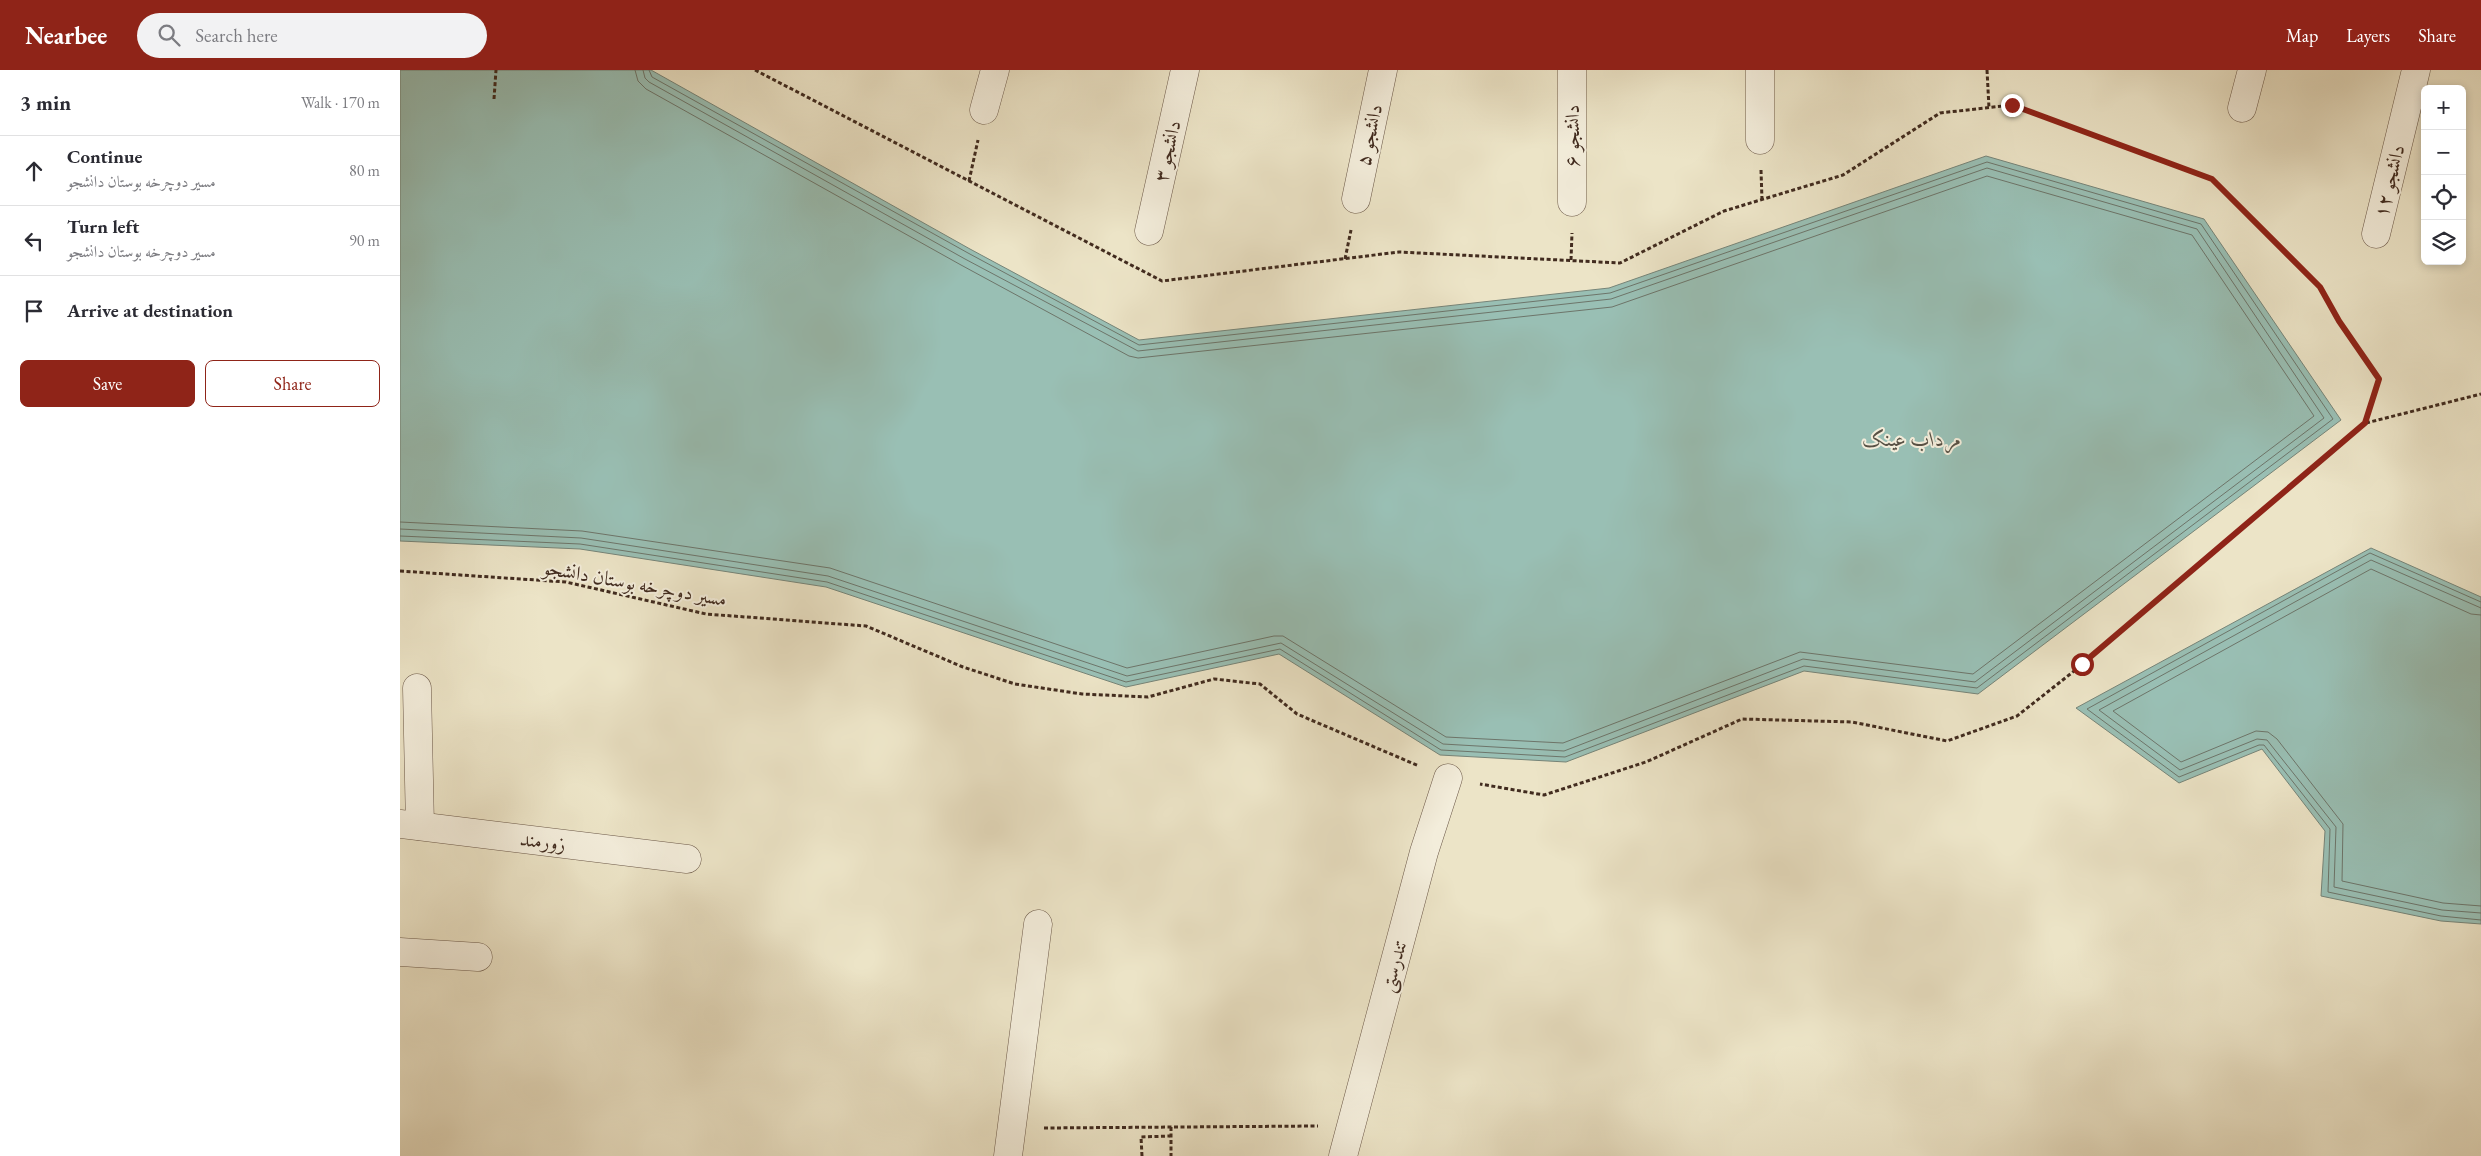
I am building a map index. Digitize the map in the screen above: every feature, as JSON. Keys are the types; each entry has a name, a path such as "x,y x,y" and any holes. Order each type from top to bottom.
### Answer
{"street":[{"path":"984,110 995,70"},
{"name":"دانشجو ۳","path":"1149,231 1185,70"},
{"name":"دانشجو ۵","path":"1356,199 1383,70"},
{"name":"دانشجو ۶","path":"1572,70 1572,202"},
{"path":"1760,70 1760,140"},
{"path":"2242,108 2252,70"},
{"name":"دانشجو ۱۲","path":"2376,234 2416,70"},
{"path":"410,824 417,688"},
{"name":"تندرستی","path":"1343,1156 1424,852 1448,778"},
{"name":"زورمند","path":"410,824 687,860"},
{"path":"1008,1156 1038,924"},
{"path":"400,952 478,957"}],"path":[{"path":"494,100 496,70"},
{"path":"1987,70 1989,108"},
{"path":"2012,105 2212,179 2320,287 2339,321 2379,379 2365,423"},
{"path":"969,181 984,110"},
{"path":"2365,423 2481,394"},
{"name":"مسیر دوچرخه بوستان دانشجو","path":"400,571 566,582 706,614 866,626 963,667 1015,684 1082,694 1148,697 1214,679 1260,684 1297,714 1448,778 1544,795 1646,762 1742,719 1852,722 1947,742 2017,716 2082,664 2365,423"},
{"path":"1012,1128 1351,1126"},
{"path":"1171,1127 1171,1156"},
{"path":"1142,1156 1141,1137 1170,1136"}],"water":[{"name":"مرداب عینک","path":"400,70 651,70 970,249 1139,340 1609,288 1986,156 2204,219 2341,420 1978,694 1804,671 1566,762 1440,755 1279,654 1126,687 826,587 580,549 400,541"},
{"path":"2371,548 2481,597 2481,924 2441,921 2321,896 2325,831 2262,749 2179,783 2076,708"}],"route":[{"path":"2012,105 2212,179 2320,287 2339,321 2379,379 2365,423 2082,664"}]}
